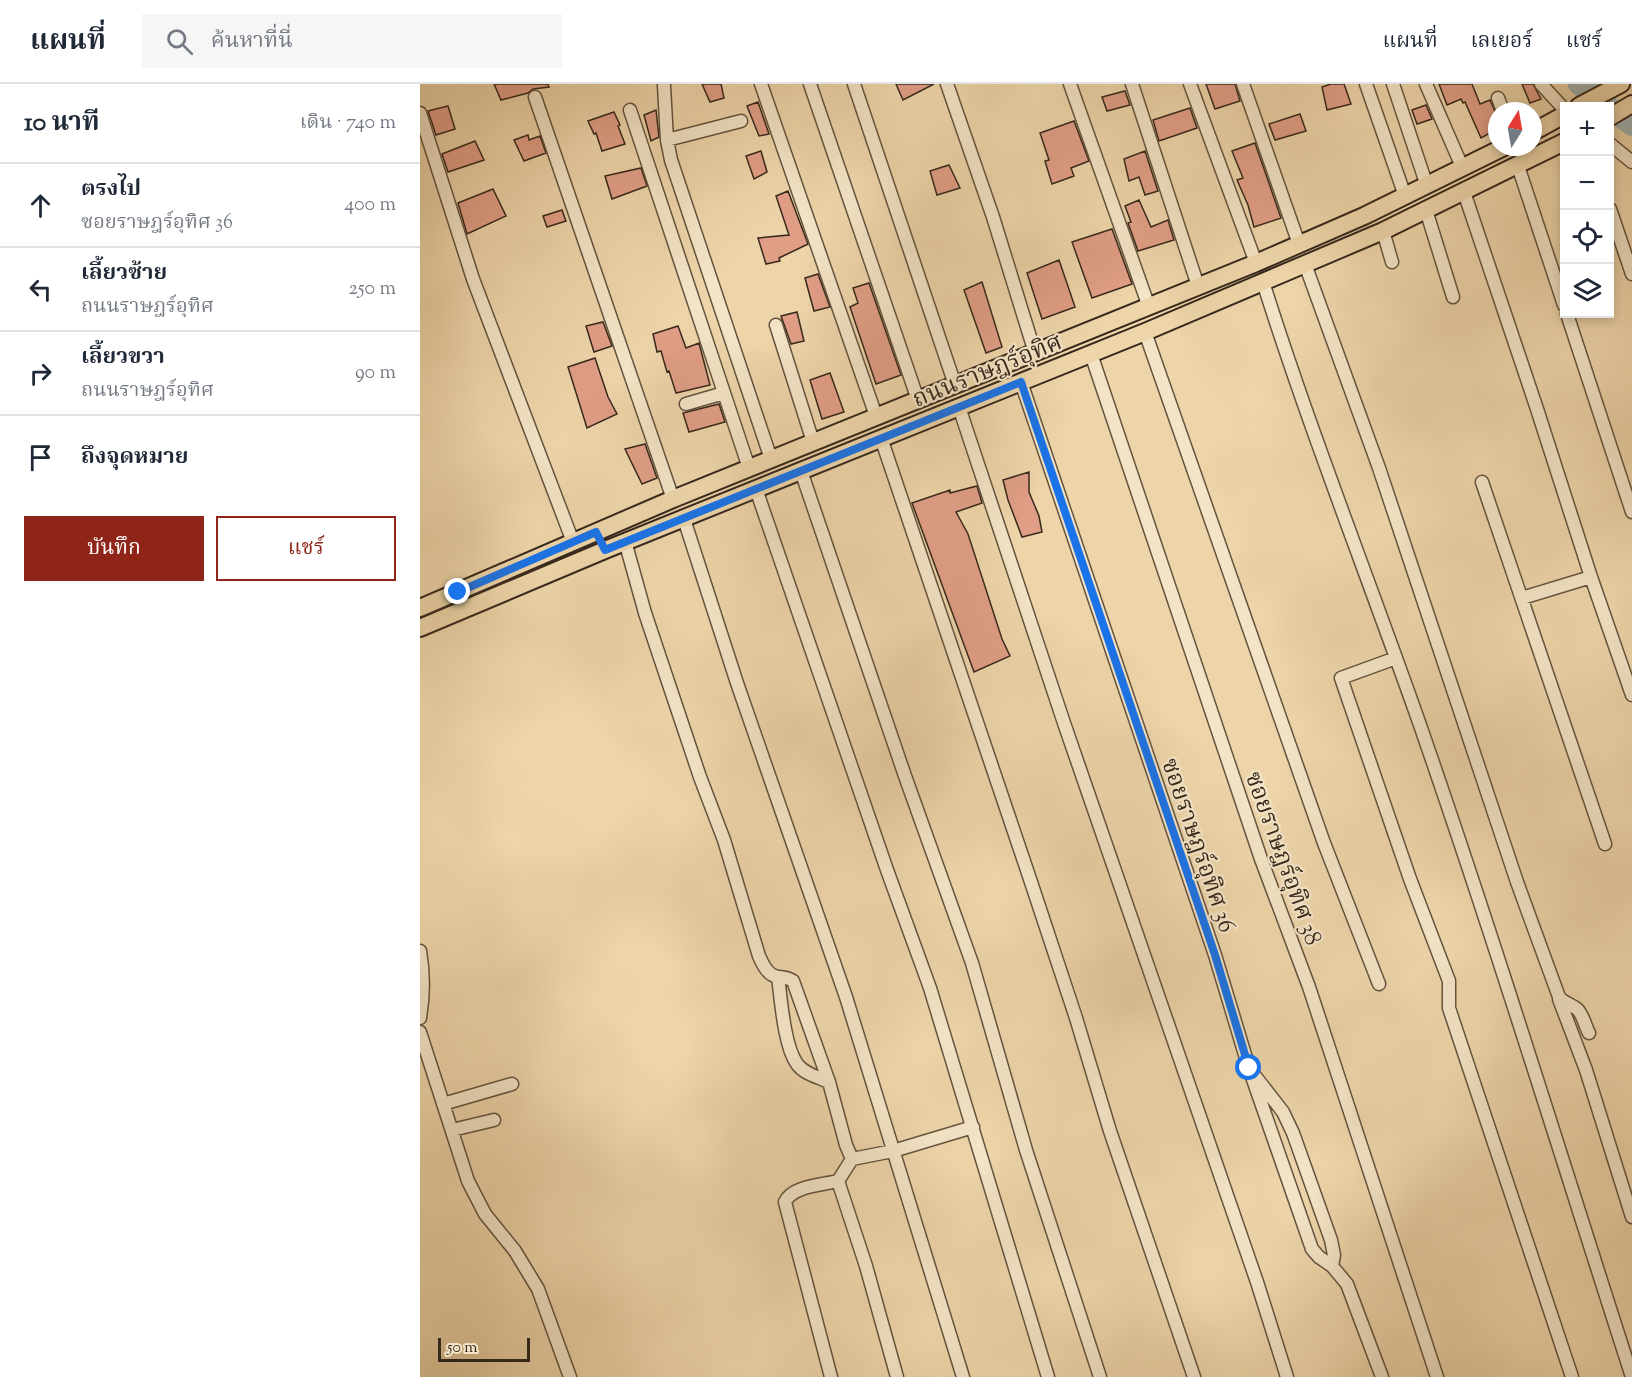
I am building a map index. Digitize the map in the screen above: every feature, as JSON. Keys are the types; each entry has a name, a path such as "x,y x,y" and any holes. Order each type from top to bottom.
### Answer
{"main road":[{"path":"1587,102 1622,84"},
{"path":"1614,115 1632,104"},
{"path":"1542,127 1560,116"},
{"name":"ถนนราษฎร์อุทิศ","path":"420,628 605,550 1091,354 1263,282 1383,231 1560,144"},
{"name":"ถนนราษฎร์อุทิศ","path":"420,608 673,499 1256,263 1427,186 1488,155"},
{"path":"596,532 605,550"}],"street":[{"path":"760,84 876,416"},
{"path":"810,84 918,399"},
{"path":"854,84 955,386"},
{"path":"947,84 993,217 1035,353"},
{"path":"1070,84 1149,307"},
{"path":"1132,84 1198,286"},
{"path":"1190,84 1256,263"},
{"path":"1243,84 1299,244"},
{"path":"1366,84 1405,196"},
{"path":"1393,84 1427,186"},
{"path":"1426,84 1462,169"},
{"path":"1540,84 1560,105"},
{"path":"664,86 667,140 671,160 771,459"},
{"path":"535,97 673,499"},
{"path":"1497,98 1499,102"},
{"path":"630,110 749,468"},
{"path":"420,113 473,279 573,542"},
{"path":"667,140 741,121"},
{"path":"1614,147 1632,162"},
{"path":"1518,166 1560,292"},
{"path":"1464,192 1632,695"},
{"path":"1426,210 1453,297"},
{"path":"1610,210 1632,274"},
{"path":"1383,231 1392,262"},
{"path":"1305,264 1378,468 1516,882 1586,1070 1632,1217"},
{"path":"1263,282 1477,892 1632,1377"},
{"path":"1569,318 1632,512"},
{"path":"776,325 813,442"},
{"path":"1145,332 1324,843 1379,984"},
{"name":"ซอยราษฎร์อุทิศ 38","path":"1091,354 1261,859 1320,1021 1437,1377"},
{"name":"ซอยราษฎร์อุทิศ 36","path":"1021,382 1215,955 1249,1068 1312,1249 1332,1266 1347,1284 1382,1377"},
{"path":"686,404 723,393"},
{"path":"959,407 1068,735 1253,1271 1287,1377"},
{"path":"881,438 1050,938 1110,1131 1194,1377"},
{"path":"801,471 904,776 972,963 1026,1150 1100,1377"},
{"path":"1482,482 1605,844"},
{"path":"756,489 930,988 1048,1377"},
{"path":"684,519 737,683 842,986 963,1377"},
{"path":"625,542 645,613 700,777 724,840 759,956 771,974 793,981 829,1082 852,1159"},
{"path":"1522,598 1591,577"},
{"path":"1396,658 1341,678 1410,879 1449,981 1449,1008 1572,1377"},
{"path":"420,951 424,972 420,1018"},
{"path":"778,977 786,1032 793,1057 806,1072 829,1082"},
{"path":"1559,998 1564,1004 1575,1007 1580,1012 1589,1034"},
{"path":"420,1032 468,1181 485,1214 515,1251 538,1289 570,1377"},
{"path":"1249,1068 1283,1112 1293,1134 1331,1240 1334,1256 1332,1266"},
{"path":"443,1104 512,1084"},
{"path":"452,1131 494,1120"},
{"path":"831,1377 785,1202 787,1197 793,1192 838,1181 852,1159 893,1151 973,1127"},
{"path":"838,1181 866,1266 897,1377"}],"building":[{"path":"494,84 548,84 549,87 533,89 528,93 501,100"},
{"path":"702,84 721,84 724,98 710,102"},
{"path":"896,84 934,84 903,100"},
{"path":"1206,84 1235,84 1240,101 1215,109"},
{"path":"1344,84 1351,104 1327,110 1322,87"},
{"path":"1439,84 1472,84 1480,104 1490,100 1491,102 1488,102 1488,134 1481,138 1465,102 1463,103 1461,99 1447,105"},
{"path":"1522,84 1533,84 1541,99 1530,102"},
{"path":"1125,91 1130,105 1107,111 1102,97"},
{"path":"758,102 769,134 759,136 747,106"},
{"path":"1426,105 1432,119 1417,124 1412,110"},
{"path":"448,106 455,129 436,135 428,111"},
{"path":"1190,108 1197,128 1159,141 1153,120"},
{"path":"656,110 659,137 651,141 644,115"},
{"path":"614,112 625,144 602,151 596,133 594,134 588,121"},
{"path":"1300,114 1306,131 1275,140 1269,124"},
{"path":"1074,121 1089,161 1071,168 1074,176 1052,184 1045,161 1049,160 1040,133"},
{"path":"528,135 529,140 540,136 546,153 524,161 514,140"},
{"path":"475,141 484,160 448,172 442,154"},
{"path":"1255,143 1281,218 1254,227 1248,205 1237,180 1243,178 1232,151"},
{"path":"761,151 767,172 754,179 746,156"},
{"path":"1145,151 1158,191 1145,195 1139,177 1129,181 1124,159"},
{"path":"949,165 960,188 937,195 930,171"},
{"path":"641,168 647,186 612,199 605,176"},
{"path":"493,189 506,216 467,234 458,203"},
{"path":"788,191 808,244 779,258 780,261 766,264 758,238 789,235 776,196"},
{"path":"1139,200 1151,227 1168,220 1174,240 1138,251 1128,223 1131,222 1125,206"},
{"path":"562,210 566,221 547,227 543,216"},
{"path":"1112,229 1132,284 1092,298 1072,242"},
{"path":"1059,260 1075,307 1042,319 1027,273"},
{"path":"818,274 830,307 814,311 805,278"},
{"path":"982,282 1002,347 986,353 964,290"},
{"path":"869,283 901,375 876,384 850,307 858,303 853,288"},
{"path":"797,312 804,341 791,344 781,316"},
{"path":"603,322 612,346 594,352 586,326"},
{"path":"678,326 686,348 699,343 710,385 676,393 661,351 657,352 653,334"},
{"path":"595,358 608,397 617,414 587,428 568,367"},
{"path":"830,373 844,412 822,419 810,380"},
{"path":"719,404 725,422 689,432 683,413"},
{"path":"645,444 657,478 642,484 625,449"},
{"path":"1029,472 1029,492 1039,516 1042,532 1022,537 1003,480"},
{"path":"977,486 982,503 956,512 968,534 1002,639 1010,656 974,672 912,503 950,490 950,493"}],"waterway":[{"path":"1579,84 1603,102"},
{"path":"1614,111 1632,125"}],"route":[{"path":"458,592 596,532 605,550 1021,382 1215,955 1249,1068"}]}
